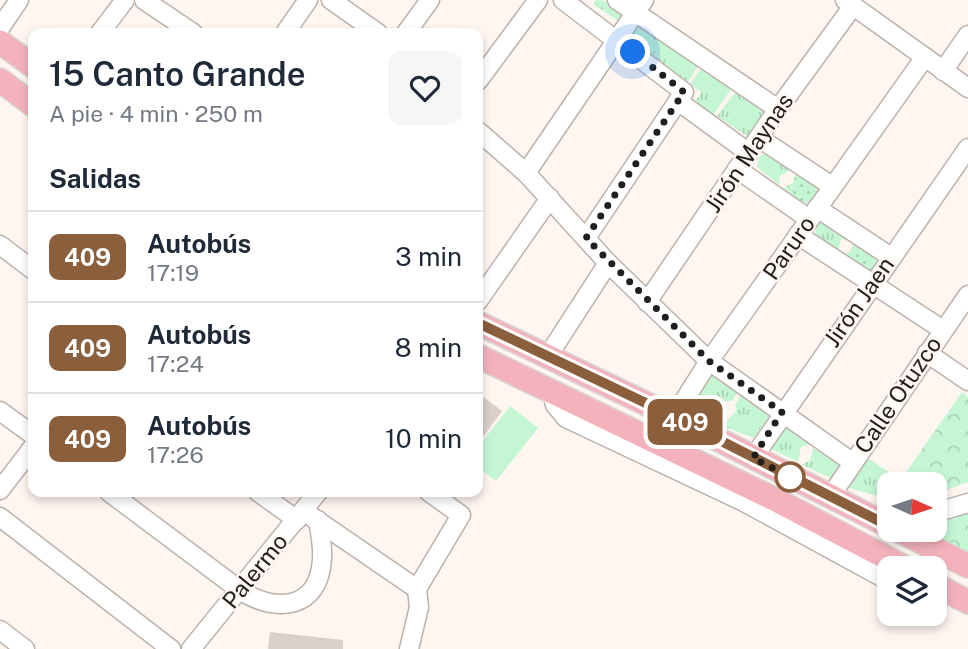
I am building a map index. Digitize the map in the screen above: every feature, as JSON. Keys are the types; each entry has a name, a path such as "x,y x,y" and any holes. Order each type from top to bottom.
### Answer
{"main road":[{"path":"1,42 28,62"},
{"path":"0,80 28,101"},
{"path":"483,325 877,519"},
{"path":"483,358 658,442 882,556"},
{"path":"923,542 968,566"}],"street":[{"path":"1,42 19,0"},
{"path":"104,28 125,0"},
{"path":"144,0 186,28"},
{"path":"289,28 309,0"},
{"path":"331,0 371,28"},
{"path":"410,28 430,0"},
{"path":"483,74 538,0"},
{"path":"562,0 684,92 586,238"},
{"path":"617,0 639,6 778,109"},
{"path":"849,3 968,89"},
{"name":"Jirón Maynas","path":"647,302 849,3"},
{"path":"526,173 639,6"},
{"path":"943,71 968,35"},
{"name":"Paruro","path":"658,442 709,361 925,57"},
{"path":"678,101 832,186"},
{"path":"483,140 526,173 608,263 709,361 852,462"},
{"name":"Jirón Jaen","path":"753,458 782,412 968,148"},
{"path":"737,169 891,257"},
{"path":"483,294 550,198"},
{"path":"799,235 943,330"},
{"path":"0,245 28,266"},
{"path":"548,356 608,263"},
{"name":"Calle Otuzco","path":"830,497 968,295"},
{"path":"927,354 968,381"},
{"path":"552,391 555,405 566,418 744,502 877,574"},
{"path":"0,411 28,431"},
{"path":"0,490 28,454"},
{"path":"116,497 241,591 259,602 275,606 291,604 306,596 316,583 323,561 306,517"},
{"path":"268,497 306,517 417,589"},
{"name":"Palermo","path":"191,649 306,517 316,497"},
{"path":"409,649 419,607 417,589 461,514 436,497"},
{"path":"947,509 968,503"},
{"path":"0,517 171,649"},
{"path":"953,596 968,616"},
{"path":"0,630 25,649"}],"green space":[{"path":"596,0 608,2 622,11 625,14 620,22 593,4"},
{"path":"639,24 664,40 652,56 630,38"},
{"path":"664,40 699,65 688,82 652,56"},
{"path":"702,67 732,88 713,115 695,102 701,92 690,84"},
{"path":"736,91 766,114 750,138 717,116"},
{"path":"768,152 793,168 779,177 780,185 757,167 759,156"},
{"path":"797,170 820,190 812,204 802,202 784,188 793,183"},
{"path":"827,221 851,236 848,240 841,239 838,253 815,235 817,224"},
{"path":"854,238 877,257 872,271 867,271 841,256 851,251"},
{"path":"711,374 738,392 732,401 725,401 721,408 724,415 718,423 688,409"},
{"path":"962,392 968,397 968,482 947,490 947,472 906,472"},
{"path":"741,395 769,416 754,438 722,426 737,410 735,405"},
{"path":"510,406 538,428 496,481 483,471 483,441"},
{"path":"782,425 810,444 801,447 798,462 767,447"},
{"path":"813,448 841,467 833,479 802,465 810,460"},
{"path":"866,457 889,472 877,472 877,496 846,487"},
{"path":"968,507 968,562 930,542 947,542 947,513"}],"building":[{"path":"483,397 502,411 483,437"},
{"path":"270,632 343,640 343,649 268,649"}],"bus line":[{"name":"409","path":"483,325 652,406 877,520"}],"route":[{"path":"633,52 684,92 586,238 608,263 709,361 782,412 753,458 790,477"}]}
